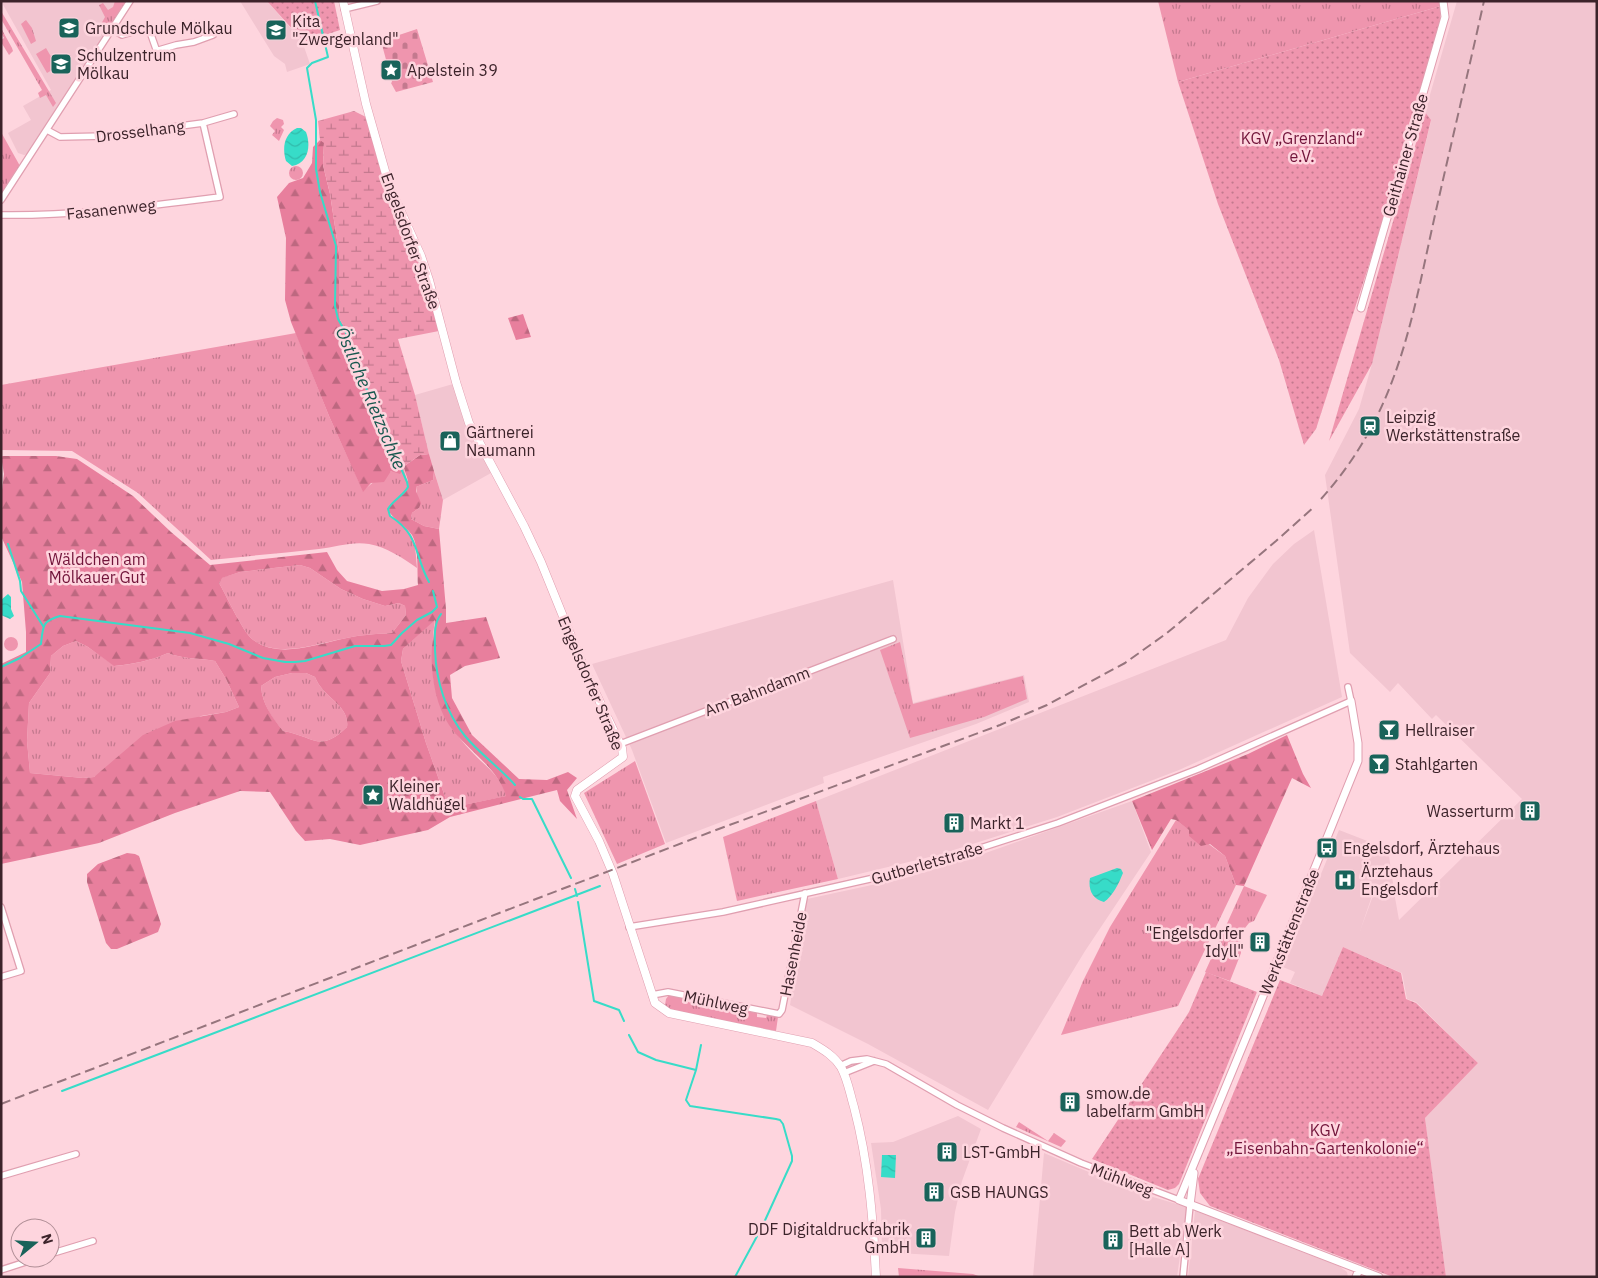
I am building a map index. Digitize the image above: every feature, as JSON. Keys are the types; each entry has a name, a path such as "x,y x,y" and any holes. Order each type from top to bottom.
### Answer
{"main road":[{"name":"Engelsdorfer Straße","path":"343,5 366,104 389,185 429,280 469,424 524,526 541,562 586,673 624,752 623,757 577,790 574,796 599,842 613,874 655,1003 668,1014 812,1043 829,1053 842,1070"},
{"path":"842,1070 864,1149 873,1220 876,1277"}],"street":[{"path":"1,200 130,1"},
{"name":"Engelsdorfer Straße","path":"343,5 377,1"},
{"name":"Geithainer Straße","path":"1361,308 1445,17 1443,1"},
{"path":"112,29 122,35 146,28 149,29 156,49 159,50 176,44 194,42 213,35"},
{"name":"Drosselhang","path":"46,130 60,137 105,136 203,123 234,114"},
{"name":"Fasanenweg","path":"1,215 27,216 108,211 220,196 203,123"},
{"name":"Am Bahndamm","path":"620,744 893,639"},
{"path":"1348,687 1350,701"},
{"name":"Gutberletstraße","path":"629,927 699,917 911,870 1058,823 1198,769 1350,701"},
{"name":"Werkstättenstraße","path":"1179,1200 1358,761 1358,743 1350,701"},
{"name":"Hasenheide","path":"779,1014 782,1010 805,893"},
{"path":"1,907 21,971 1,977"},
{"name":"Mühlweg","path":"652,995 668,992 779,1014"},
{"name":"Mühlweg","path":"842,1070 874,1061 886,1064 957,1105 1081,1163 1190,1204 1358,1273 1379,1277"},
{"path":"1,1176 76,1154"},
{"name":"Werkstättenstraße","path":"1183,1277 1193,1176 1197,1158"},
{"path":"60,1251 93,1241"}],"shaded area":[{"name":"Schulzentrum Mölkau","path":"1,1 126,1 29,154 24,155 18,153 8,133 31,120 23,106 51,90"},
{"name":"Kita \"Zwergenland\"","path":"240,1 267,1 302,41 310,64 287,72 285,64 274,56"},
{"path":"1457,1 1597,1 1597,1277 1446,1277 1425,1118 1478,1063 1416,1002 1407,999 1402,973 1343,947 1322,996 1290,983 1295,972 1283,967 1339,830 1388,849 1394,890 1376,884 1360,931 1377,885 1394,892 1399,920 1522,799 1436,715 1432,719 1398,683 1390,692 1350,653 1325,475 1359,409 1372,364 1431,121 1425,112"},
{"name":"Gärtnerei Naumann","path":"453,384 467,428 491,473 443,500 429,454 415,395"},
{"path":"1314,530 1342,697 1179,770 1057,817 938,855 838,879 816,801 1226,640 1248,598 1273,564 1294,544"},
{"path":"893,580 913,703 1024,675 1029,702 976,724 823,777 824,783 666,843 632,750 592,664"},
{"path":"1132,801 1151,852 1085,951 988,1110 868,1044 790,1005 807,899 909,877 980,855"},
{"path":"958,1116 981,1129 962,1181 955,1212 949,1256 882,1252 881,1209 871,1143 893,1142"},
{"path":"1044,1153 1136,1192 1187,1207 1177,1277 1033,1277"},
{"path":"1195,1211 1339,1266 1347,1272 1348,1277 1188,1277"}],"green space":[{"path":"115,1 126,1 108,30 100,26 105,17 99,5 103,3 108,10 113,7"},
{"path":"267,1 334,1 340,30 304,42"},
{"path":"1158,1 1440,1 1441,6 1178,82"},
{"name":"KGV „Grenzland“ e.V.","path":"1441,6 1440,21 1374,249 1316,429 1304,445 1279,360 1218,204 1178,82"},
{"path":"1,11 56,103 53,107 46,95 40,98 38,93 42,90 1,19"},
{"path":"26,20 32,28 36,41 31,44 21,24"},
{"path":"1,28 13,51 9,55 1,42 4,38"},
{"path":"417,29 433,82 396,92 391,83 381,41"},
{"path":"46,48 57,67 47,73 36,54"},
{"path":"354,111 366,117 388,192 417,257 439,331 398,339 415,395 429,454 420,455 403,467 353,352 353,339 340,320 339,253 330,194 323,165 324,143 320,140 318,121"},
{"path":"1425,112 1431,120 1372,364 1329,441"},
{"path":"277,118 283,120 284,124 281,127 284,130 279,141 272,135 275,131 270,126"},
{"path":"1,132 20,166 1,195"},
{"name":"Wäldchen am Mölkauer Gut","path":"320,140 324,142 323,165 330,194 339,253 340,320 353,339 353,352 403,467 420,455 429,454 434,471 433,480 416,487 421,503 419,508 412,513 411,519 424,526 439,529 446,623 486,617 500,658 465,666 450,675 452,698 472,735 519,779 547,780 568,772 577,778 567,790 577,819 560,801 557,790 450,817 428,830 360,845 330,839 305,841 296,831 270,792 240,791 175,813 99,843 1,864 1,664 26,652 26,632 22,582 1,536 1,498 4,474 1,456 56,456 77,459 133,496 210,565 327,552 337,570 347,581 382,591 404,589 418,585 417,552 414,540 410,532 389,510 393,502 408,488 408,479 404,468 400,474 391,471 384,482 371,483 363,492 329,416 291,322 285,300 286,238 277,197 289,183 303,178 312,163 313,147","holes":["300,565 310,568 341,589 363,599 385,606 399,603 405,606 406,615 392,633 354,637 296,649 273,648 262,645 248,635 219,583 222,578 240,572","435,620 432,666 434,687 444,717 456,734 496,776 506,796 449,808 426,743 401,661 403,649","76,641 88,647 114,666 142,662 168,653 215,661 239,707 226,712 175,721 143,735 94,777 83,778 30,773 27,741 29,703 50,673 51,656 63,646","292,673 306,673 315,677 324,691 344,713 347,719 347,727 330,740 323,741 316,741 283,731 268,710 262,693 261,686 275,677"]},
{"path":"296,166 301,168 303,173 301,178 296,180 291,178 289,173 291,168"},
{"path":"523,314 531,337 516,340 508,318"},
{"path":"296,333 329,416 363,491 382,476 403,467 408,486 405,492 391,504 390,515 409,531 414,543 417,568 388,550 363,543 211,560 138,493 72,451 1,450 1,385"},
{"path":"434,471 443,500 439,529 424,526 411,519 412,513 419,508 416,487 433,480"},
{"path":"300,565 310,568 341,589 363,599 385,606 399,603 405,606 406,615 392,633 373,634 296,648 284,649 262,645 252,639 244,629 219,583 221,578 240,572"},
{"path":"435,619 432,657 433,674 441,706 458,736 492,771 507,796 449,808 426,743 401,661 403,649"},
{"path":"8,637 14,637 18,644 14,651 8,651 4,647 4,641"},
{"path":"76,641 115,666 142,662 168,653 215,661 239,707 226,712 201,716 94,777 83,778 30,773 27,741 29,703 50,673 51,656 63,646"},
{"path":"900,642 913,704 1023,676 1027,699 984,717 910,738 880,650"},
{"path":"292,673 306,673 315,677 324,691 344,713 347,719 347,727 330,740 323,741 316,741 283,731 268,710 263,699 261,686 275,677"},
{"path":"1287,735 1303,774 1311,788 1292,778 1244,886 1236,885 1225,856 1210,844 1201,846 1189,836 1189,830 1176,820 1171,819 1152,850 1132,801 1248,754"},
{"path":"635,761 665,844 617,864 584,793"},
{"path":"816,801 838,879 737,901 723,837"},
{"path":"1176,820 1225,856 1236,885 1178,1006 1061,1035 1083,981 1110,927"},
{"path":"127,853 139,856 161,924 158,932 117,949 111,949 106,943 87,882 87,874 98,864"},
{"path":"1244,886 1267,895 1254,921 1249,923 1241,933 1241,953 1230,981 1205,972"},
{"name":"KGV „Eisenbahn-Gartenkolonie“","path":"1343,947 1401,973 1406,999 1416,1003 1478,1063 1425,1118 1446,1277 1393,1277 1210,1206 1200,1193 1198,1179 1280,980 1322,996"},
{"path":"1206,972 1257,992 1179,1184 1175,1188 1168,1190 1092,1159 1189,1012"},
{"path":"669,995 757,1013 757,1017 766,1018 767,1015 778,1017 776,1031 670,1010 665,1005"},
{"path":"1019,1122 1048,1141 1054,1133 1066,1141 1061,1147 1016,1127"},
{"path":"898,1268 973,1274 981,1277 899,1277"}],"water":[{"path":"297,128 301,128 306,132 308,148 302,161 292,166 286,161 284,146 289,134"},
{"path":"8,594 11,597 11,609 14,616 10,619 1,615 1,600"},
{"path":"1117,868 1121,869 1123,873 1113,893 1104,902 1096,899 1090,890 1090,878"},
{"path":"882,1155 896,1155 895,1178 881,1177"}],"waterway":[{"name":"Östliche Rietzschke","path":"315,1 328,57 312,63 307,68 316,120 316,169 320,192 336,246 335,306 338,319 351,342 350,351 407,482 408,487 406,490 388,509 390,516 400,523 412,538 429,582"},
{"name":"Östliche Rietzschke","path":"8,544 20,581 21,591 43,626"},
{"path":"1,667 20,658 41,644 44,625 60,616 190,633 229,644 263,658 285,662 305,661 355,646 391,645 417,620 437,607 433,591"},
{"path":"441,614 435,631 435,650 437,673 447,707 465,736 515,785"},
{"path":"520,797 532,799 571,878"},
{"path":"62,1091 600,886"},
{"path":"575,889 577,896"},
{"path":"578,902 594,1001 619,1010 624,1021"},
{"path":"629,1035 638,1052 656,1060 696,1070 686,1100 690,1106 776,1119 780,1120 783,1124 792,1161 762,1227 735,1277"},
{"path":"696,1070 701,1045"}],"railway":[{"path":"1321,499 1347,467 1368,434 1385,400 1398,365 1418,293 1484,1"},
{"path":"1,1104 716,830 1000,725 1047,705 1125,663 1167,633 1315,506"}],"place":[{"name":"Grundschule Mölkau","path":"69,28"},
{"name":"Kita \"Zwergenland\"","path":"276,30"},
{"name":"Schulzentrum Mölkau","path":"61,64"},
{"name":"Apelstein 39","path":"391,70"},
{"name":"Leipzig Werkstättenstraße","path":"1370,426"},
{"name":"Gärtnerei Naumann","path":"450,441"},
{"name":"Hellraiser","path":"1389,730"},
{"name":"Stahlgarten","path":"1379,764"},
{"name":"Kleiner Waldhügel","path":"373,795"},
{"name":"Wasserturm","path":"1530,811"},
{"name":"Markt 1","path":"954,823"},
{"name":"Engelsdorf, Ärztehaus","path":"1327,848"},
{"name":"Ärztehaus Engelsdorf","path":"1345,880"},
{"name":"\"Engelsdorfer Idyll\"","path":"1260,942"},
{"name":"smow.de labelfarm GmbH","path":"1070,1102"},
{"name":"LST-GmbH","path":"947,1152"},
{"name":"GSB HAUNGS","path":"934,1192"},
{"name":"DDF Digitaldruckfabrik GmbH","path":"926,1238"},
{"name":"Bett ab Werk [Halle A]","path":"1113,1240"}]}
